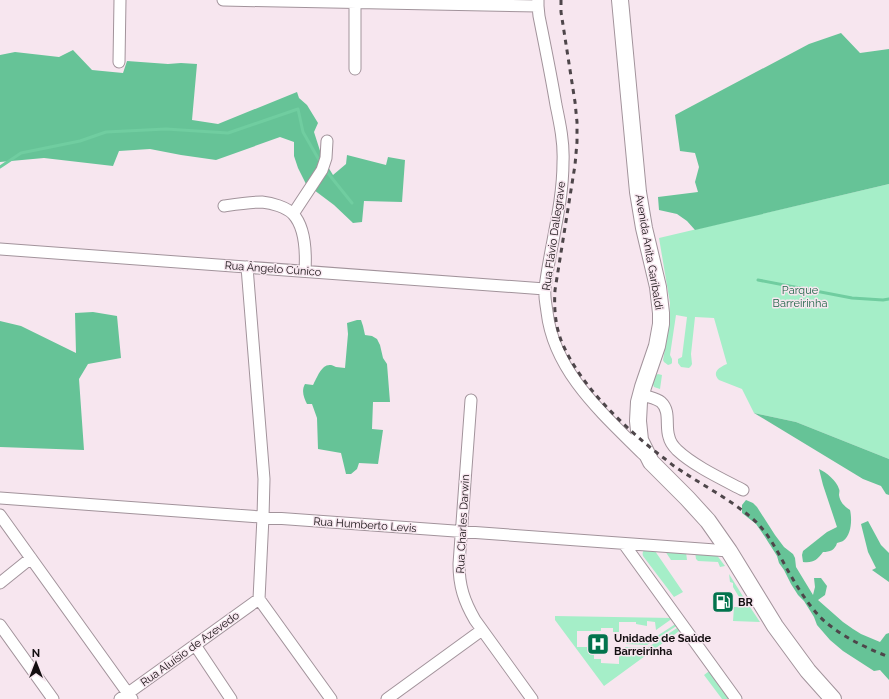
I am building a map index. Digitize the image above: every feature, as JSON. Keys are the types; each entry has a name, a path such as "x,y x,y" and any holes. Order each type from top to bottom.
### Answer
{"main road":[{"name":"Avenida Anita Garibaldi","path":"620,0 638,185 644,228 657,280 661,313 661,324 657,346 641,394 638,412 638,430 640,440 651,462 698,509 712,527 729,551 775,626 808,671 833,699"}],"street":[{"path":"119,62 120,0"},
{"path":"223,0 538,3"},
{"path":"354,69 355,1"},
{"name":"Rua Flávio Dallegrave","path":"538,3 539,16 558,112 563,161 561,194 545,289 548,321 558,352 580,387 591,401 651,462"},
{"path":"293,214 322,170 326,158 327,141"},
{"path":"224,206 262,202 283,208 293,214 302,232 306,251 305,271"},
{"name":"Rua Ângelo Cúnico","path":"0,249 545,289"},
{"path":"247,267 263,469 263,517 259,599 331,699"},
{"path":"641,394 661,402 664,406 667,412 669,437 676,449 696,464 743,490"},
{"name":"Rua Charles Darwin","path":"471,400 459,576 461,587 469,610 532,699"},
{"name":"Rua Humberto Levis","path":"0,498 729,551"},
{"path":"0,515 127,697"},
{"path":"624,544 736,699"},
{"path":"0,583 30,558"},
{"name":"Rua Aluísio de Azevedo","path":"127,697 195,645 259,599"},
{"path":"0,626 53,699"},
{"path":"387,699 482,630"},
{"path":"195,645 232,699"}],"green space":[{"path":"841,33 860,53 889,49 889,184 695,230 687,221 677,214 659,210 658,197 698,192 695,182 699,167 695,153 680,151 675,115 809,44"},
{"path":"73,50 92,70 123,73 127,61 168,64 197,64 192,120 218,124 297,92 299,98 307,105 318,123 314,132 322,157 333,175 346,164 347,155 386,165 388,157 405,160 402,202 364,201 362,222 353,223 334,205 306,184 294,156 294,142 280,137 216,160 150,149 119,151 113,166 44,158 0,162 0,55 15,52 59,57"},
{"name":"Parque Barreirinha","path":"889,184 889,459 796,422 754,413 742,389 719,380 716,375 717,370 727,364 714,318 695,317 691,354 692,364 689,368 681,367 678,363 678,359 682,357 687,317 676,315 670,355 672,363 668,365 664,362 670,303 659,238"},
{"path":"93,312 117,316 121,358 88,364 79,379 84,450 0,447 0,321 21,326 76,353 75,313"},
{"path":"361,320 365,335 372,336 377,339 380,345 383,358 387,364 390,402 373,402 372,429 383,430 378,464 359,463 357,469 351,474 346,474 341,453 318,449 317,418 312,404 307,404 306,402 303,389 305,384 313,385 319,373 328,365 345,368 348,334 347,323"},
{"path":"658,374 662,375 660,389 654,387 652,382 654,376"},
{"path":"754,413 796,422 889,459 889,495 886,494 881,486 863,479"},
{"path":"819,469 831,477 838,486 840,500 850,510 851,526 846,538 837,543 834,549 823,552 813,561 803,562 803,551 827,532 837,527"},
{"path":"746,500 753,503 757,507 784,547 793,554 796,567 813,595 815,587 814,578 821,578 827,586 825,595 818,600 843,622 861,634 880,642 886,634 889,633 889,680 880,670 874,671 843,651 830,640 817,625 804,601 791,584 779,563 777,556 765,537 756,524 742,513 742,505"},
{"path":"868,521 881,545 889,553 889,582 872,570 876,568 868,552 861,524"},
{"path":"645,549 655,551 683,592 674,597 643,556"},
{"path":"665,551 686,552 687,560 671,560"},
{"path":"695,552 716,554 725,566 720,567 718,562 698,561 696,559"},
{"path":"729,574 744,598 739,597 733,587 733,583 730,582"},
{"path":"734,607 750,607 760,622 733,621"},
{"path":"555,616 673,618 656,630 655,622 647,621 647,626 636,624 636,622 619,622 619,632 613,632 613,628 601,628 601,631 577,631 577,647 594,647 594,659 601,659 601,663 619,664 619,652 620,656 625,656 625,647 647,648 680,626 682,629 604,686 555,620"},
{"path":"677,623 678,625 647,645 626,644 626,642 646,642 646,637 654,638"},
{"path":"712,669 733,696 729,699 722,699 704,675"}],"waterway":[{"path":"0,167 21,153 80,141 106,132 166,129 228,133 298,109 303,132 319,160"},
{"path":"327,172 352,203"},
{"path":"758,280 852,298 889,299"}],"railway":[{"path":"561,0 561,12 577,122 575,165 555,290 555,315 557,328 569,357 591,389 632,432 675,467 736,506 760,526 776,548 789,573 809,604 826,623 852,640 889,657"}],"place":[{"name":"BR","path":"723,602"},
{"name":"Unidade de Saúde Barreirinha","path":"598,644"}]}
